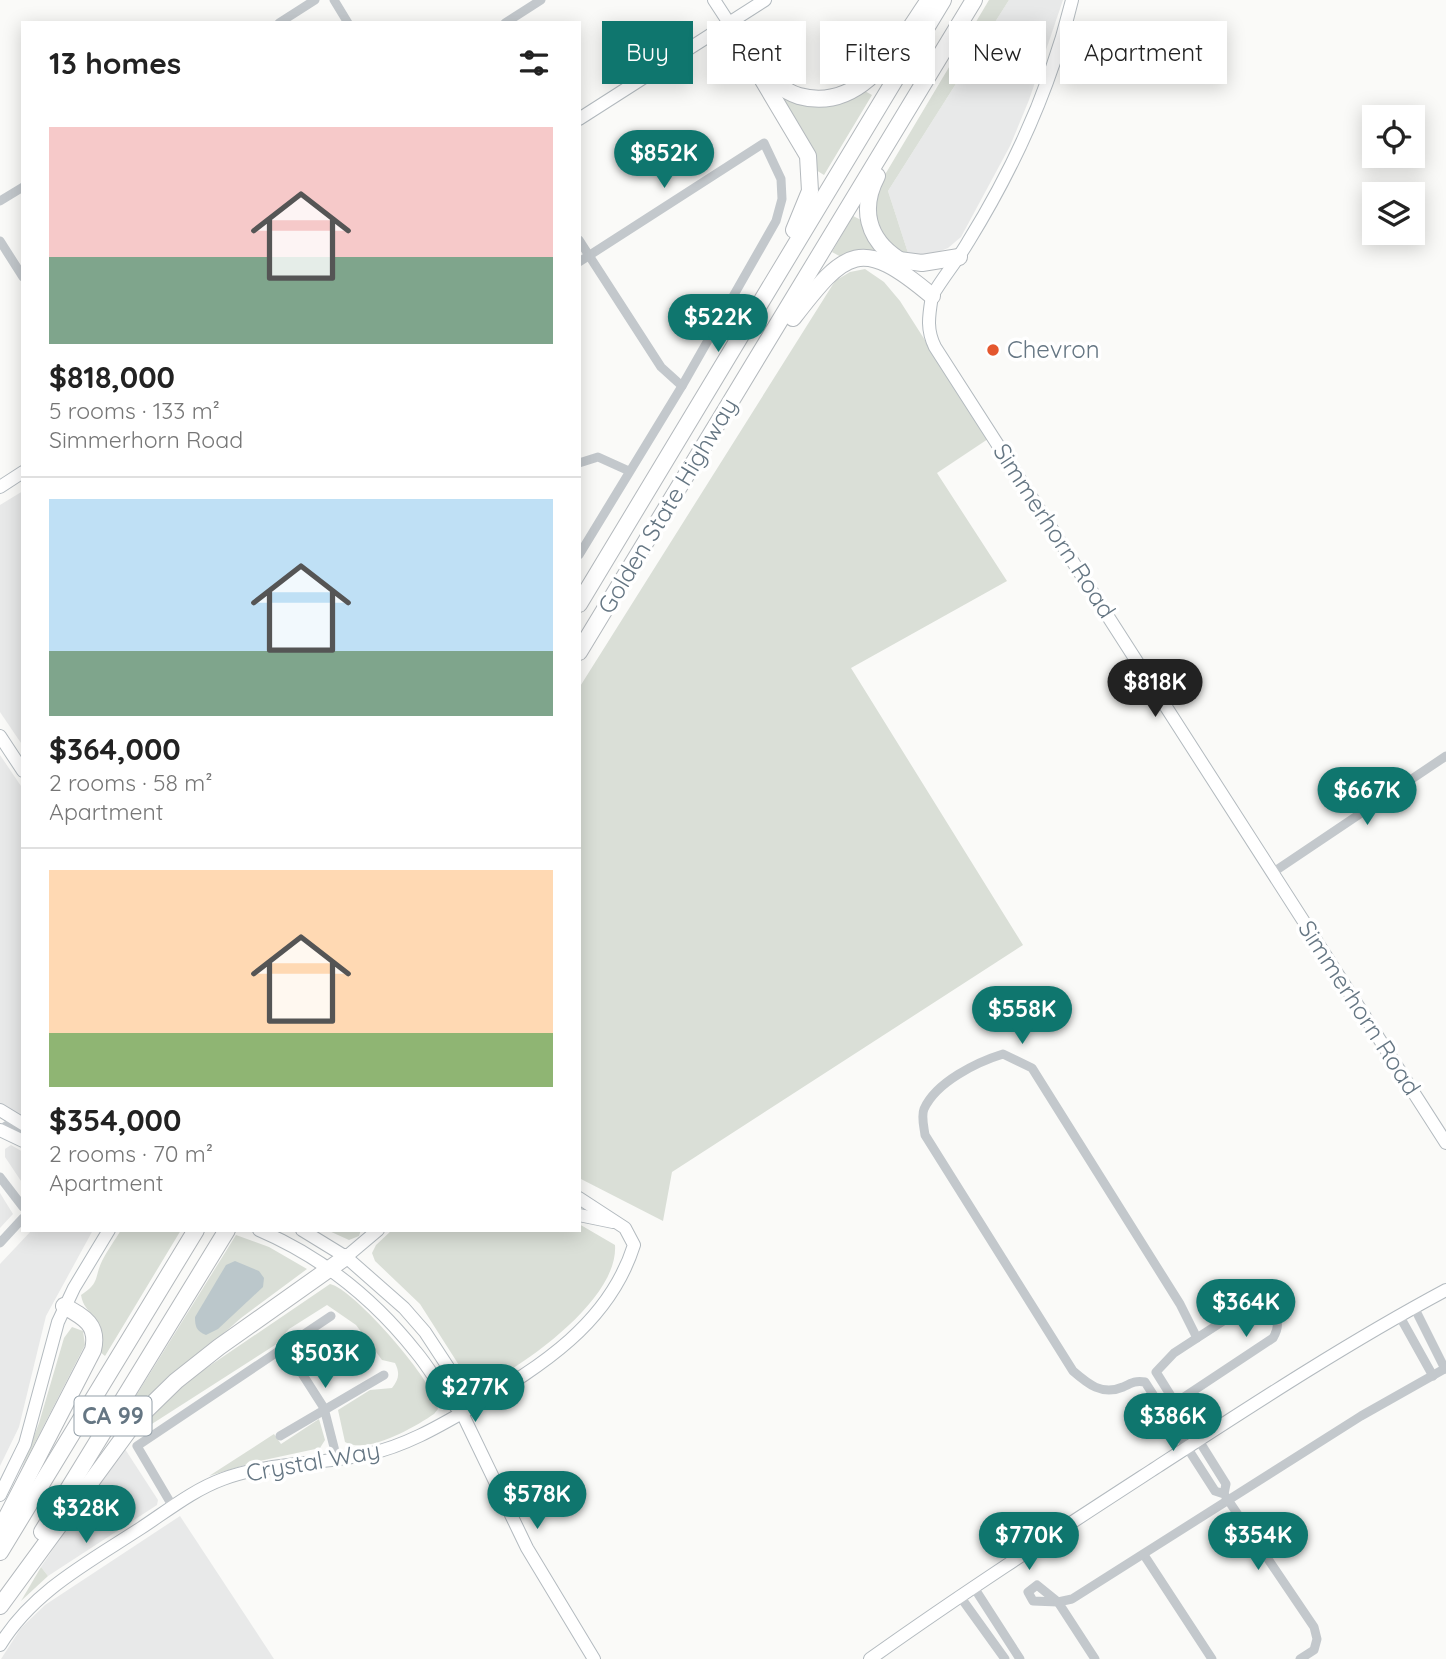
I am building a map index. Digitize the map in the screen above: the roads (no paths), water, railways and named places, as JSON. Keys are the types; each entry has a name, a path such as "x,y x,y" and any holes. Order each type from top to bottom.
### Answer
{"highway":[{"path":"777,84 789,92 809,98 835,97 855,89 874,75 929,0"},
{"name":"Golden State Highway","path":"581,601 943,0"},
{"name":"Golden State Highway","path":"581,650 974,0"},
{"path":"741,334 803,212 811,179 803,144 767,84"},
{"path":"907,112 875,180 867,205 874,235 935,291"},
{"path":"741,387 821,281 844,262 869,256 879,258 935,291"},
{"path":"899,260 922,264 959,257"},
{"name":"CA 99","path":"0,1552 195,1232"},
{"name":"CA 99","path":"0,1604 226,1232"},
{"path":"0,1604 137,1419 176,1381 219,1347 346,1257"},
{"path":"0,1530 93,1350 95,1331 90,1323 64,1307"}],"street":[{"path":"282,21 315,0"},
{"path":"334,0 347,21"},
{"path":"508,21 541,0"},
{"path":"714,0 728,21"},
{"path":"732,21 765,0"},
{"path":"935,291 994,198 1030,127 1054,65 1072,0"},
{"path":"581,118 707,37"},
{"path":"581,261 764,144 781,178 779,212 682,387 581,552"},
{"path":"0,201 21,188"},
{"path":"0,241 21,274"},
{"path":"581,243 661,367 682,387"},
{"name":"Simmerhorn Road","path":"935,291 928,326 934,347 1446,1143"},
{"path":"581,462 598,457 629,471"},
{"path":"0,487 21,473"},
{"path":"0,736 21,768"},
{"path":"1272,873 1446,756"},
{"path":"1193,1444 1145,1382 1138,1381 1114,1390 1093,1388 1073,1371 925,1135 922,1111 933,1094 981,1060 1003,1054 1032,1068 1180,1304 1197,1338"},
{"path":"0,1110 21,1126"},
{"path":"0,1130 9,1124 21,1127"},
{"path":"0,1130 21,1140"},
{"path":"0,1177 21,1204"},
{"path":"581,1199 616,1223"},
{"path":"581,1215 616,1223"},
{"path":"0,1243 21,1220"},
{"name":"Crystal Way","path":"0,1645 25,1611 51,1587 210,1485 237,1475 394,1447 462,1413 537,1368 574,1338 606,1301 634,1245 631,1236 616,1223"},
{"path":"0,1496 25,1444 64,1307 108,1232"},
{"path":"262,1232 330,1269 387,1317 421,1357 447,1399 462,1413 527,1549 594,1659"},
{"path":"305,1232 346,1257 384,1289 425,1332 463,1390 462,1413"},
{"path":"346,1257 376,1232"},
{"path":"870,1659 959,1595 1193,1444 1399,1315 1446,1290"},
{"path":"1175,1403 1273,1338 1278,1323 1274,1312 1260,1302 1248,1305 1174,1353 1156,1372 1175,1403 1216,1491 1226,1498 1314,1627 1317,1639 1314,1650 1300,1659"},
{"path":"1095,1659 1058,1602 1072,1599 1144,1555 1226,1498 1446,1368 1414,1307"},
{"path":"1399,1315 1433,1376"},
{"path":"173,1507 136,1446 331,1316"},
{"path":"285,1347 324,1408 337,1459"},
{"name":"Crystal Way","path":"280,1436 384,1375"},
{"path":"1144,1555 1212,1659"},
{"path":"973,1586 1020,1659"},
{"path":"959,1595 1005,1659"}],"place":[{"name":"Chevron","path":"993,350"}]}
